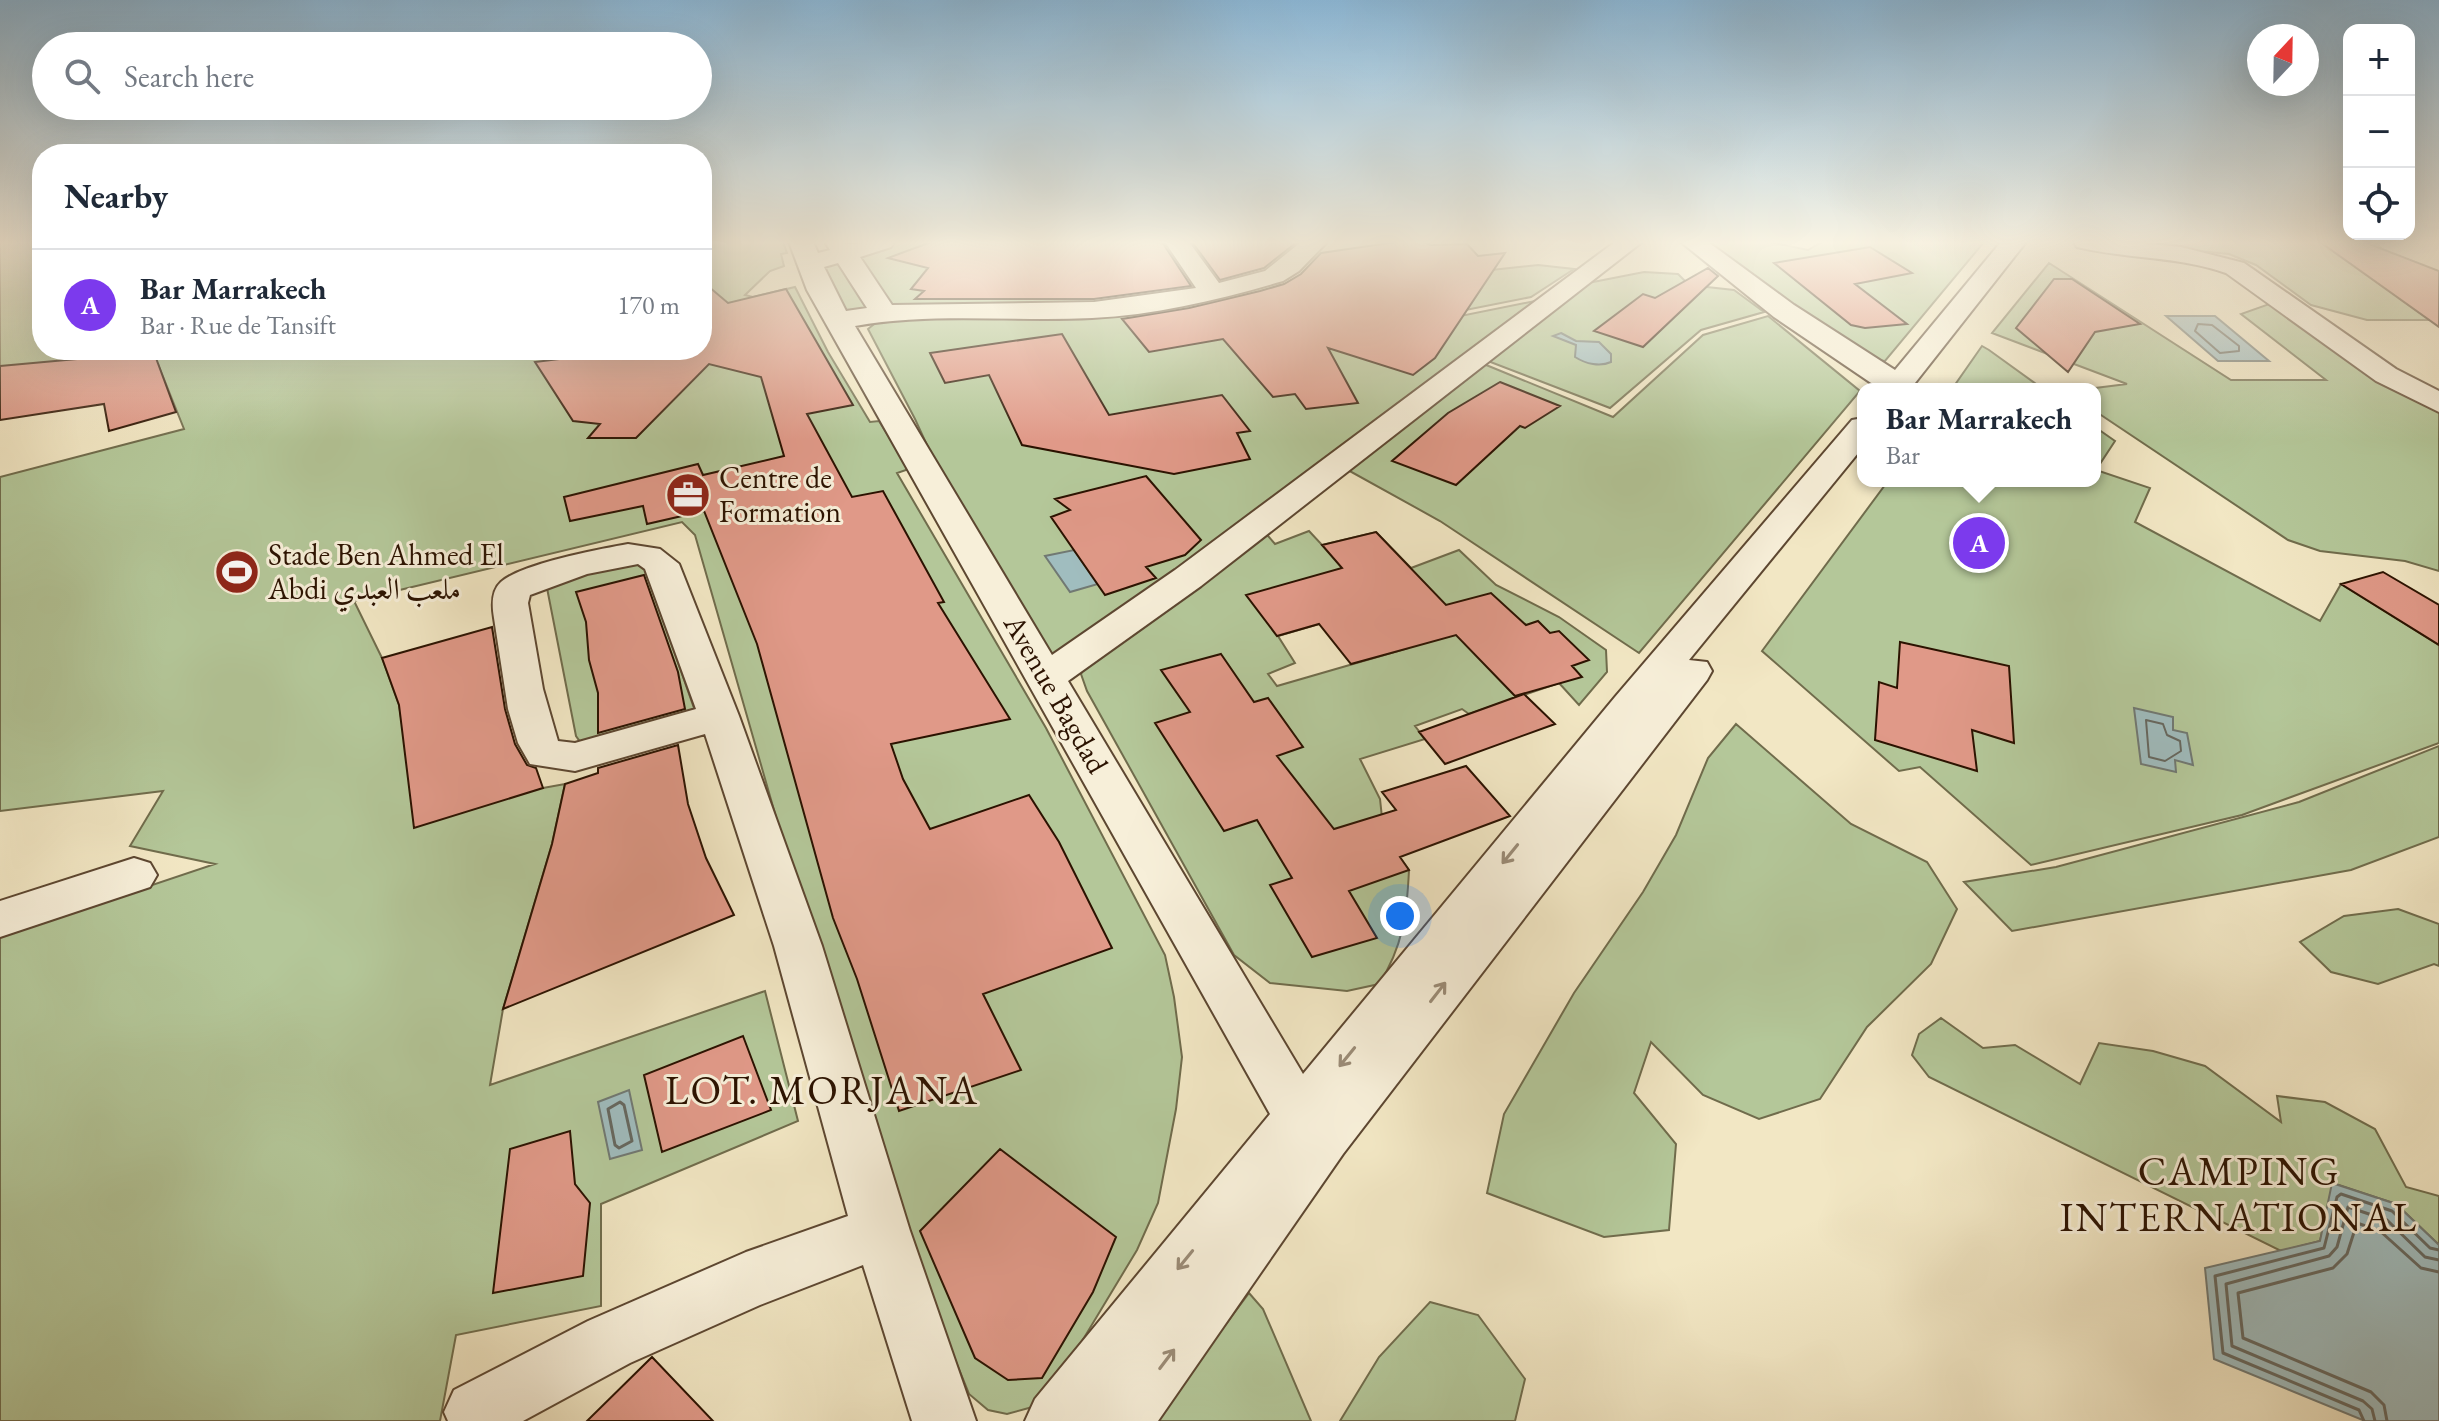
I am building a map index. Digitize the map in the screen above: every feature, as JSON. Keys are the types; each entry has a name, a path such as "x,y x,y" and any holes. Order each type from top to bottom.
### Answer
{"street":[{"name":"Avenue Bagdad","path":"835,308 838,321 1312,1127"},
{"path":"838,321 883,311 1110,308"},
{"path":"1047,677 1188,578 1536,308"},
{"path":"1780,308 1895,383"},
{"path":"1907,383 1964,308"},
{"path":"1908,383 1975,308"},
{"path":"2292,308 2386,375 2439,403"},
{"path":"1120,1421 1312,1127 1629,706 1857,434"},
{"path":"1057,1421 1312,1127 1857,463"},
{"path":"719,716 575,757 545,754 538,745 530,714 512,618 510,603 513,590 535,578 622,555 635,553 653,557 661,564 719,716 798,946 881,1231 944,1421"},
{"path":"0,919 134,875"},
{"path":"476,1412 609,1342 732,1287 881,1231"}],"green space":[{"path":"0,308 32,308 32,360 712,360 712,308 806,308 870,422 879,421 909,469 897,473 1046,728 1165,955 1174,997 1182,1057 1176,1109 1158,1203 1137,1250 1058,1381 1036,1406 1007,1414 988,1410 969,1394 901,1226 778,824 695,535 682,522 354,601 382,658 399,705 409,768 543,788 565,784 552,844 503,1009 490,1085 765,991 798,1121 601,1204 601,1306 456,1335 440,1421 0,1421 0,936 215,864 130,846 163,791 0,811 0,477 184,429 158,364 0,385"},
{"path":"836,308 871,308 839,314"},
{"path":"1091,308 1304,308 1337,341 1499,308 1529,308 1054,662 953,502 915,419 868,329 883,317 1039,316"},
{"path":"1411,308 1474,308 1400,323"},
{"path":"1552,308 1759,308 1764,312 1701,330 1610,408 1480,358"},
{"path":"1792,308 1929,308 1885,361 1860,358"},
{"path":"2012,308 2119,308 2231,380 2326,380 2241,314 2257,308 2280,308 2439,411 2439,571 2405,561 2320,551 2288,540 2101,415 2101,387 2127,384 1992,333"},
{"path":"2323,308 2413,308 2430,320 2367,320"},
{"path":"1768,316 1857,389 1857,395 1639,653 1440,521 1346,469 1474,360 1613,417 1703,335"},
{"path":"1982,346 2035,383 1956,383"},
{"path":"2101,431 2115,441 2101,462"},
{"path":"2101,472 2150,488 2135,522 2320,621 2341,584 2439,645 2439,743 2242,815 2031,865 1920,767 1899,771 1762,651 1884,487 2101,487"},
{"path":"1263,530 1275,544 1309,531 1322,545 1376,532 1411,568 1459,550 1496,585 1559,617 1606,650 1607,672 1579,705 1559,683 1469,714 1462,709 1415,726 1425,739 1360,759 1380,799 1384,836 1409,870 1405,915 1394,957 1379,984 1347,991 1270,983 1234,955 1087,691 1081,674 1089,658","holes":["1319,624 1405,649 1277,686 1268,674 1295,663 1278,636"]},
{"path":"642,560 695,711 581,743 576,736 547,588 553,582"},
{"path":"1736,724 1851,824 1927,862 1957,909 1931,964 1867,1027 1820,1099 1759,1119 1703,1095 1651,1042 1634,1093 1676,1144 1669,1230 1604,1237 1487,1193 1504,1114 1574,993 1643,892 1676,835 1708,758"},
{"path":"2439,746 2439,837 2351,870 2012,931 1964,882 2056,867 2299,802"},
{"path":"2398,909 2439,924 2439,966 2434,964 2378,984 2331,972 2300,942 2344,916"},
{"path":"1941,1018 1983,1048 2015,1045 2080,1084 2099,1043 2153,1051 2205,1066 2281,1122 2277,1096 2325,1102 2375,1129 2406,1187 2439,1196 2439,1245 2396,1204 2333,1183 2320,1241 2281,1251 1929,1077 1912,1055 1919,1034"},
{"path":"1249,1293 1263,1309 1311,1421 1154,1421"},
{"path":"1430,1302 1478,1315 1525,1379 1515,1421 1340,1421 1379,1357"}],"water":[{"path":"2166,316 2215,316 2269,361 2218,361"},
{"path":"1561,333 1576,341 1599,342 1611,354 1611,362 1593,364 1575,357 1576,345 1553,336"},
{"path":"1074,550 1098,584 1070,592 1045,556"},
{"path":"2134,708 2173,717 2173,730 2187,733 2193,765 2175,760 2176,772 2141,764"},
{"path":"629,1090 642,1150 610,1159 598,1102"},
{"path":"2332,1183 2396,1204 2439,1245 2439,1421 2365,1421 2214,1359 2205,1268 2320,1241"}],"building":[{"path":"712,308 797,308 853,405 807,414 852,497 883,491 944,602 938,603 1010,719 891,744 903,779 930,829 1029,795 1059,842 1112,948 983,994 1021,1070 899,1111 857,979 833,918 757,644 704,511 647,524 643,506 570,521 564,497 698,464 703,475 784,456 761,377 709,364 636,438 588,438 600,424 573,421 535,362 712,360"},
{"path":"1187,308 1468,308 1435,358 1413,375 1328,348 1358,403 1306,409 1295,394 1273,397 1223,339 1149,352 1122,319"},
{"path":"1624,308 1684,308 1643,347 1594,331"},
{"path":"1830,308 1887,308 1907,324 1865,328 1851,325"},
{"path":"2031,308 2116,308 2140,324 2095,332 2068,372 2016,328"},
{"path":"2413,308 2439,308 2439,327"},
{"path":"1062,334 1109,415 1222,395 1250,431 1237,433 1250,459 1174,474 1022,445 989,375 945,383 930,353"},
{"path":"66,360 157,360 176,412 109,431 104,404 0,420 0,366"},
{"path":"1500,382 1560,406 1525,428 1520,426 1456,485 1392,461 1448,413"},
{"path":"1146,476 1201,540 1185,555 1146,567 1156,578 1105,595 1051,517 1070,510 1055,499"},
{"path":"1376,532 1446,605 1491,593 1526,625 1538,621 1550,633 1559,631 1589,660 1572,666 1582,677 1515,696 1456,635 1351,664 1319,624 1277,636 1246,595 1342,568 1322,545"},
{"path":"2383,572 2439,605 2439,645 2341,584"},
{"path":"644,575 678,672 685,709 598,733 598,693 589,660 586,622 576,592"},
{"path":"492,627 505,709 515,744 527,765 536,768 543,788 414,828 399,705 382,658"},
{"path":"1900,642 2009,666 2014,743 1972,730 1977,771 1875,740 1879,682 1897,688"},
{"path":"1221,654 1254,702 1268,698 1303,747 1277,756 1334,829 1396,810 1382,792 1466,766 1510,816 1400,857 1409,870 1349,891 1377,938 1312,957 1270,885 1292,878 1257,820 1224,831 1155,723 1190,712 1161,670"},
{"path":"1524,694 1555,724 1445,764 1419,732"},
{"path":"678,745 688,804 706,858 734,915 503,1009 552,844 565,784 598,773 598,768"},
{"path":"743,1036 771,1110 662,1152 644,1075"},
{"path":"570,1131 575,1184 590,1203 583,1276 493,1293 510,1149"},
{"path":"1000,1149 1116,1237 1093,1292 1042,1378 1008,1380 975,1358 920,1231"},
{"path":"652,1357 713,1421 587,1421"}],"place":[{"name":"Centre de Formation","path":"688,495"},
{"name":"Bar Marrakech","path":"1979,543"},
{"name":"Stade Ben Ahmed El Abdi ملعب العبدي","path":"237,572"}],"district":[{"name":"LOT. MORJANA","path":"822,1090"},
{"name":"CAMPING INTERNATIONAL","path":"2239,1194"}]}
